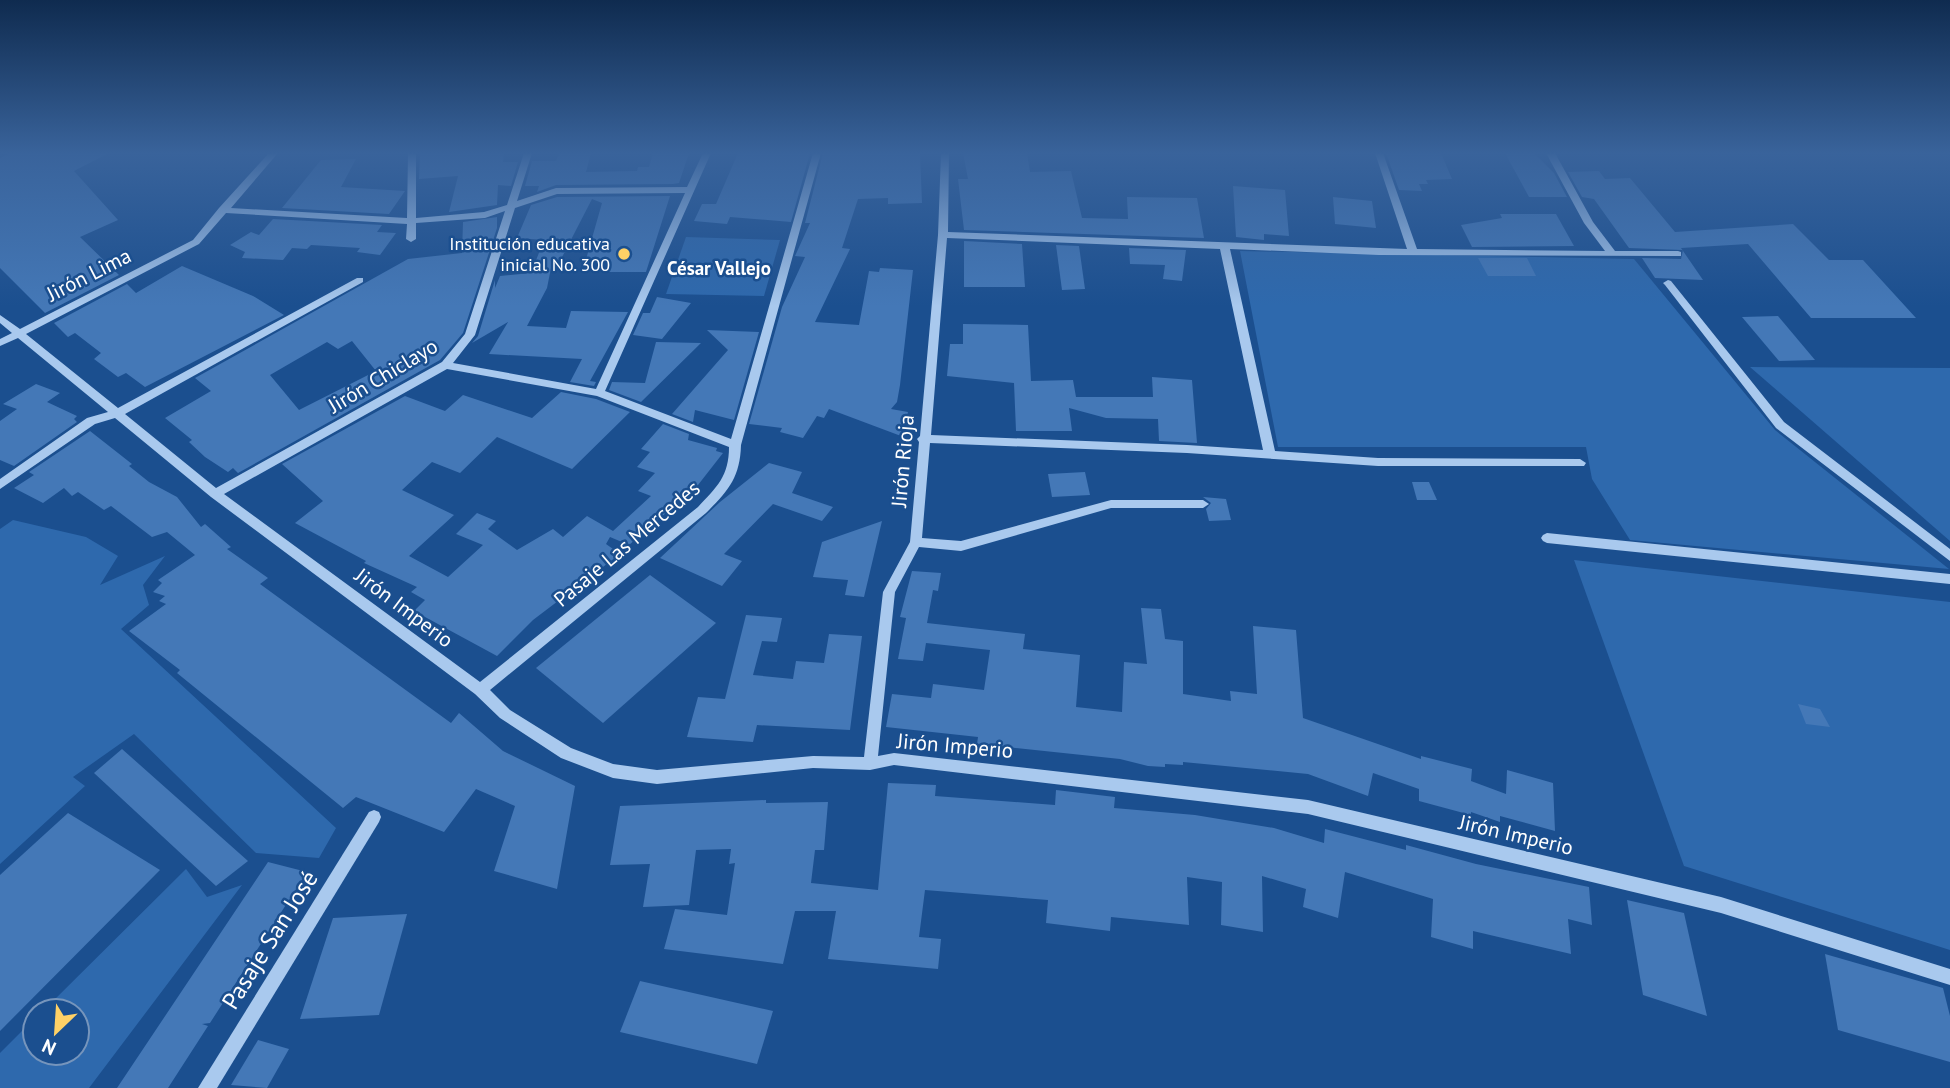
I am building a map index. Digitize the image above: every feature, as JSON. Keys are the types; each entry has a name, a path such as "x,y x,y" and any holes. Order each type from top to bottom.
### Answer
{"street":[{"path":"196,242 228,204"},
{"path":"411,204 411,239"},
{"path":"222,210 411,221 485,215 519,204"},
{"path":"599,393 686,204"},
{"name":"Pasaje Las Mercedes","path":"480,690 702,510 730,481 735,462 735,445 803,204"},
{"name":"Jirón Rioja","path":"870,764 889,592 916,542 944,204"},
{"path":"1396,204 1413,252"},
{"path":"1578,204 1611,252"},
{"name":"Jirón Chiclayo","path":"215,494 446,365 470,335 512,206"},
{"path":"943,234 1054,241 1413,252 1678,254"},
{"name":"Jirón Lima","path":"0,343 196,242"},
{"path":"1224,245 1270,454"},
{"path":"0,485 91,421 118,413 360,279"},
{"path":"1668,283 1780,425 1950,555"},
{"name":"Jirón Imperio","path":"0,318 215,494 480,690 505,714 566,753 613,771 657,777 813,762 870,764 894,758 1308,807 1721,905 1950,977"},
{"path":"446,365 599,393 735,445"},
{"path":"923,439 1059,442 1378,462 1580,463"},
{"path":"916,542 961,546 1111,504 1203,504"},
{"path":"1547,538 1950,579"},
{"name":"Pasaje San José","path":"206,1088 374,817"}],"shaded area":[{"path":"686,237 780,240 764,296 666,294"},
{"path":"1240,251 1634,259 1775,430 1949,569 1630,540 1592,479 1586,447 1278,447"},
{"path":"1750,367 1950,368 1950,541"},
{"path":"13,520 86,537 118,556 100,585 165,556 143,585 149,605 121,629 336,828 319,858 256,853 134,734 73,777 85,786 0,864 0,529"},
{"path":"1574,560 1950,602 1950,950 1684,866"},
{"path":"186,869 207,897 242,885 89,1088 0,1088 0,1053 21,1032 21,1067 91,1067 91,997 57,997"}],"building":[{"path":"0,204 103,204 118,220 80,237 119,275 45,313 0,268"},
{"path":"285,204 396,204 389,214 282,208"},
{"path":"451,204 497,204 497,205 449,212"},
{"path":"590,204 559,263 552,263 547,288 527,326 566,328 571,311 628,312 590,381 596,382 594,386 570,382 582,359 489,354 508,322 472,343 478,336 495,280 495,288 500,276 531,273 544,240 517,238 531,205"},
{"path":"602,204 668,204 646,272 608,272 611,263 585,263"},
{"path":"702,204 796,204 791,222 730,217 727,224 694,221"},
{"path":"810,204 856,204 842,248 850,249 815,322 859,325 869,271 879,272 880,268 913,270 900,385 897,402 891,409 908,412 901,436 829,409 824,418 817,416 803,438 780,432 782,428 749,424 782,307 805,257 795,256 810,223 805,223"},
{"path":"961,204 1079,204 1082,218 1128,219 1127,204 1198,204 1204,238 964,230"},
{"path":"1234,204 1286,204 1289,236 1264,234 1264,240 1236,237"},
{"path":"1334,204 1372,204 1376,228 1335,224"},
{"path":"1597,204 1651,204 1675,232 1793,224 1829,260 1863,260 1916,318 1811,318 1748,244 1681,248 1682,250 1629,248"},
{"path":"1500,214 1556,214 1574,246 1472,247 1461,225 1502,218"},
{"path":"497,217 497,228 463,333 440,360 238,473 233,468 228,472 205,457 189,442 192,440 165,418 211,391 195,378 408,259 462,253 463,222","holes":["352,341 376,371 299,410 270,375 327,342 338,349"]},
{"path":"273,219 382,225 377,232 396,233 380,255 357,252 360,248 311,245 307,249 292,248 283,260 242,258 245,252 230,245 251,232 259,235"},
{"path":"964,241 1022,244 1025,287 964,287"},
{"path":"1056,245 1079,246 1085,289 1062,290"},
{"path":"1129,248 1186,250 1182,281 1163,279 1165,265 1130,264"},
{"path":"1683,251 1703,280 1655,278 1642,258 1681,259"},
{"path":"1478,258 1527,258 1536,276 1488,276"},
{"path":"182,266 253,296 284,315 145,387 126,373 118,377 94,359 101,353 75,333 68,337 54,323 127,284 136,293"},
{"path":"657,297 691,303 662,339 633,335 643,313 650,313"},
{"path":"1778,316 1815,360 1779,361 1742,317"},
{"path":"963,324 1028,325 1031,381 1073,380 1076,397 1153,397 1152,377 1192,380 1197,443 1159,441 1158,419 1106,418 1069,408 1072,431 1016,431 1014,383 947,376 950,344 963,344"},
{"path":"707,330 759,332 734,420 695,410 693,422 672,414 728,350"},
{"path":"656,342 701,343 641,402 609,390 612,382 645,383"},
{"path":"36,384 60,393 47,402 77,416 74,419 77,422 14,466 0,460 0,421 17,409 3,404"},
{"path":"561,392 596,399 630,412 572,469 497,437 460,473 432,462 402,490 454,515 409,556 448,577 483,545 456,534 477,513 496,521 488,529 517,550 553,529 563,537 587,516 613,531 651,496 638,491 655,473 637,467 650,452 641,449 663,424 689,434 688,440 717,448 716,451 723,453 698,485 629,545 610,537 606,544 620,554 533,620 497,656 414,611 425,600 411,592 417,587 364,563 366,561 295,523 323,501 282,464 405,396 445,411 463,395 532,418"},
{"path":"90,431 132,464 129,466 149,482 177,497 201,527 205,524 231,547 227,549 268,578 260,584 451,723 459,713 503,751 575,786 557,889 494,871 515,806 476,789 444,832 356,797 343,808 177,673 180,670 129,631 166,604 159,601 165,596 153,592 162,583 158,580 195,555 167,532 152,537 111,506 104,510 78,492 72,496 64,488 43,503 14,488 34,475 29,472"},
{"path":"769,463 802,472 792,493 833,507 822,521 773,504 724,554 742,561 722,586 660,558 720,502"},
{"path":"1085,472 1090,495 1052,497 1048,474"},
{"path":"1412,482 1429,482 1437,500 1417,500"},
{"path":"1203,497 1226,499 1231,520 1209,521 1206,509 1211,503"},
{"path":"882,521 864,597 845,595 848,580 813,577 822,542"},
{"path":"912,571 941,573 938,591 933,590 927,623 1025,634 1023,649 1080,655 1076,707 1122,712 1124,662 1147,664 1141,608 1161,609 1165,639 1183,641 1183,694 1231,701 1230,691 1257,694 1253,626 1296,630 1303,718 1421,759 1421,756 1472,769 1471,781 1506,794 1507,770 1553,783 1555,831 1500,816 1500,822 1471,812 1471,815 1419,801 1419,789 1373,773 1368,796 1308,774 1183,762 1183,765 1148,766 1120,759 977,744 978,737 886,727 892,694 931,698 933,684 984,690 990,650 926,643 923,661 898,659 906,618 900,617"},
{"path":"650,575 716,623 603,723 536,668"},
{"path":"746,615 782,618 777,642 762,641 753,675 793,679 796,661 824,663 829,634 862,636 850,730 757,725 753,742 687,737 698,697 725,699"},
{"path":"1798,704 1820,709 1830,727 1806,724"},
{"path":"122,749 248,861 216,886 94,773"},
{"path":"888,783 936,785 935,796 1055,805 1056,790 1115,797 1114,808 1195,815 1274,828 1324,843 1325,829 1406,850 1406,845 1476,864 1589,887 1592,925 1568,919 1571,954 1473,931 1473,949 1431,937 1433,899 1345,872 1338,918 1303,907 1306,889 1262,876 1263,932 1221,925 1222,882 1187,877 1189,925 1111,917 1110,931 1046,923 1048,900 925,890 919,937 941,939 938,969 828,959 836,911 795,911 783,964 664,949 675,909 727,915 735,863 729,864 731,849 696,850 689,905 643,907 650,864 610,865 620,806 766,800 766,803 828,802 824,850 815,850 811,883 878,890"},
{"path":"68,813 160,870 34,997 21,997 21,1010 0,1031 0,875"},
{"path":"268,862 307,872 210,1023 202,1024 208,1026 168,1088 117,1088"},
{"path":"1627,900 1684,913 1707,1016 1643,995"},
{"path":"407,914 379,1015 300,1019 333,918"},
{"path":"1825,954 1943,988 1950,1016 1950,1062 1838,1030"},
{"path":"640,981 773,1011 757,1064 620,1032"},
{"path":"258,1040 289,1049 267,1088 231,1085"}],"place":[{"name":"Institución educativa inicial No. 300","path":"624,254"}],"district":[{"name":"César Vallejo","path":"719,268"}]}
